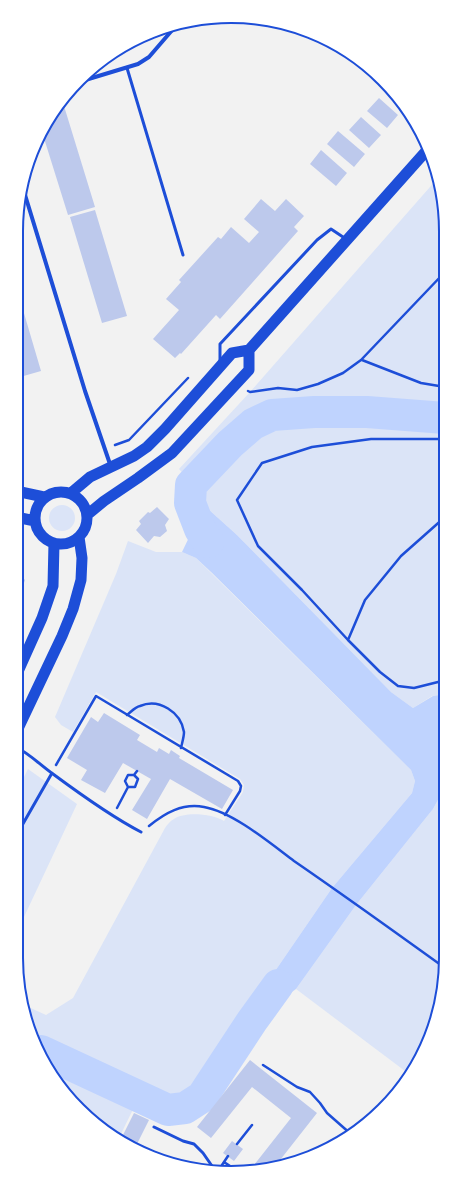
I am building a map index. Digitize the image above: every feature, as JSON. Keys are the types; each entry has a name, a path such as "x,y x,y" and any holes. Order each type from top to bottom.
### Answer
{"highway":[{"path":"71,493 90,477 134,456 147,447 165,429 232,353 249,350 346,239 424,153"},
{"path":"87,515 104,501 172,453 249,370 249,350"},
{"path":"56,491 71,493 79,498 84,504 87,515 85,530 80,537 71,542 64,544 54,543 41,535 35,520 38,505 44,497 56,491"},
{"path":"23,493 44,497"},
{"path":"23,519 35,520"},
{"path":"23,718 73,609 82,580 80,537"},
{"path":"23,660 42,618 53,586 54,543"}],"street":[{"path":"90,79 138,64 149,57 171,32"},
{"path":"26,198 78,370 111,467"}],"lane":[{"path":"127,68 183,255"},
{"path":"220,367 220,344 317,240 331,229 346,239"},
{"path":"23,750 52,773 112,815 141,832"},
{"path":"23,824 52,773"},
{"path":"154,1127 183,1141 194,1144 203,1153 211,1165"}],"path":[{"path":"250,392 278,388 297,390 318,384 343,373 361,360 439,278"},
{"path":"361,360 421,383 439,386"},
{"path":"115,445 129,440 189,377"},
{"path":"439,439 371,439 312,447 262,463 237,500 258,546 380,672 398,686 414,688 439,682"},
{"path":"348,640 365,600 401,556 439,522"},
{"path":"52,773 96,696 238,781 241,786 240,791 225,815"},
{"path":"127,715 139,706 154,703 168,708 179,718 184,733 182,748"},
{"path":"134,775 137,771"},
{"path":"128,775 134,775 138,779 134,788 128,787 125,781 128,775"},
{"path":"112,815 128,787"},
{"path":"141,832 169,811 188,806 204,807 225,815 250,830 358,905 439,964"},
{"path":"263,1065 297,1087 310,1092 320,1103 326,1113 347,1131"},
{"path":"237,1144 252,1125"},
{"path":"224,1162 230,1166"}],"shaded area":[{"path":"433,183 439,217 439,695 432,696 413,708 391,692 237,535 197,499 188,479 179,469 250,392"},
{"path":"62,505 71,509 75,518 71,527 62,531 53,527 49,518 53,509"},
{"path":"128,541 156,552 182,552 196,558 411,770 415,781 412,793 332,888 273,974 183,1096 171,1101 143,1089 121,1134 104,1123 84,1105 58,1074 44,1050 29,1007 46,1015 73,998 168,824 179,817 192,814 206,815 224,821 243,792 244,785 240,779 96,692 73,732 61,725 55,717 116,574"},
{"path":"28,769 77,804 23,919 23,779"},
{"path":"439,798 439,972 435,999 428,1025 418,1050 406,1071 296,989 356,905 433,809"}],"water":[{"path":"197,499 237,535 391,692 413,708 433,696 439,695 439,798 433,809 356,905 296,989 252,1021 273,974 332,888 412,793 415,781 411,770 211,572 196,558 182,552 195,525 190,503"}],"building":[{"path":"379,98 398,115 387,128 367,111"},
{"path":"64,107 95,207 68,215 44,139"},
{"path":"361,117 381,135 369,148 349,130"},
{"path":"338,131 365,154 354,167 327,144"},
{"path":"321,150 347,173 336,186 310,164"},
{"path":"261,199 275,211 286,199 304,216 294,227 298,231 220,319 216,315 181,354 180,353 175,358 153,339 179,310 166,299 181,282 179,280 218,237 221,239 231,227 249,243 259,232 244,219"},
{"path":"95,210 127,316 102,323 70,217"},
{"path":"23,310 41,371 23,376"},
{"path":"157,507 169,519 165,525 167,531 160,537 154,536 148,543 136,530 141,524 139,521 148,512 150,513"},
{"path":"104,713 140,735 137,740 157,752 159,748 169,754 171,750 180,756 179,758 233,790 222,809 170,779 147,819 132,810 151,779 123,763 105,793 81,780 87,770 67,758 91,717 98,722"},
{"path":"250,1060 317,1113 280,1160 254,1165 291,1118 252,1087 211,1138 197,1127"},
{"path":"134,1113 149,1120 137,1144 123,1136"},
{"path":"232,1141 243,1149 234,1161 223,1153"}],"waterway":[{"path":"208,542 200,529 190,503 191,485 230,444 253,424 272,415 314,412 367,412 439,418"},
{"path":"46,1053 168,1110 185,1108 202,1097 252,1021 278,985"}]}
